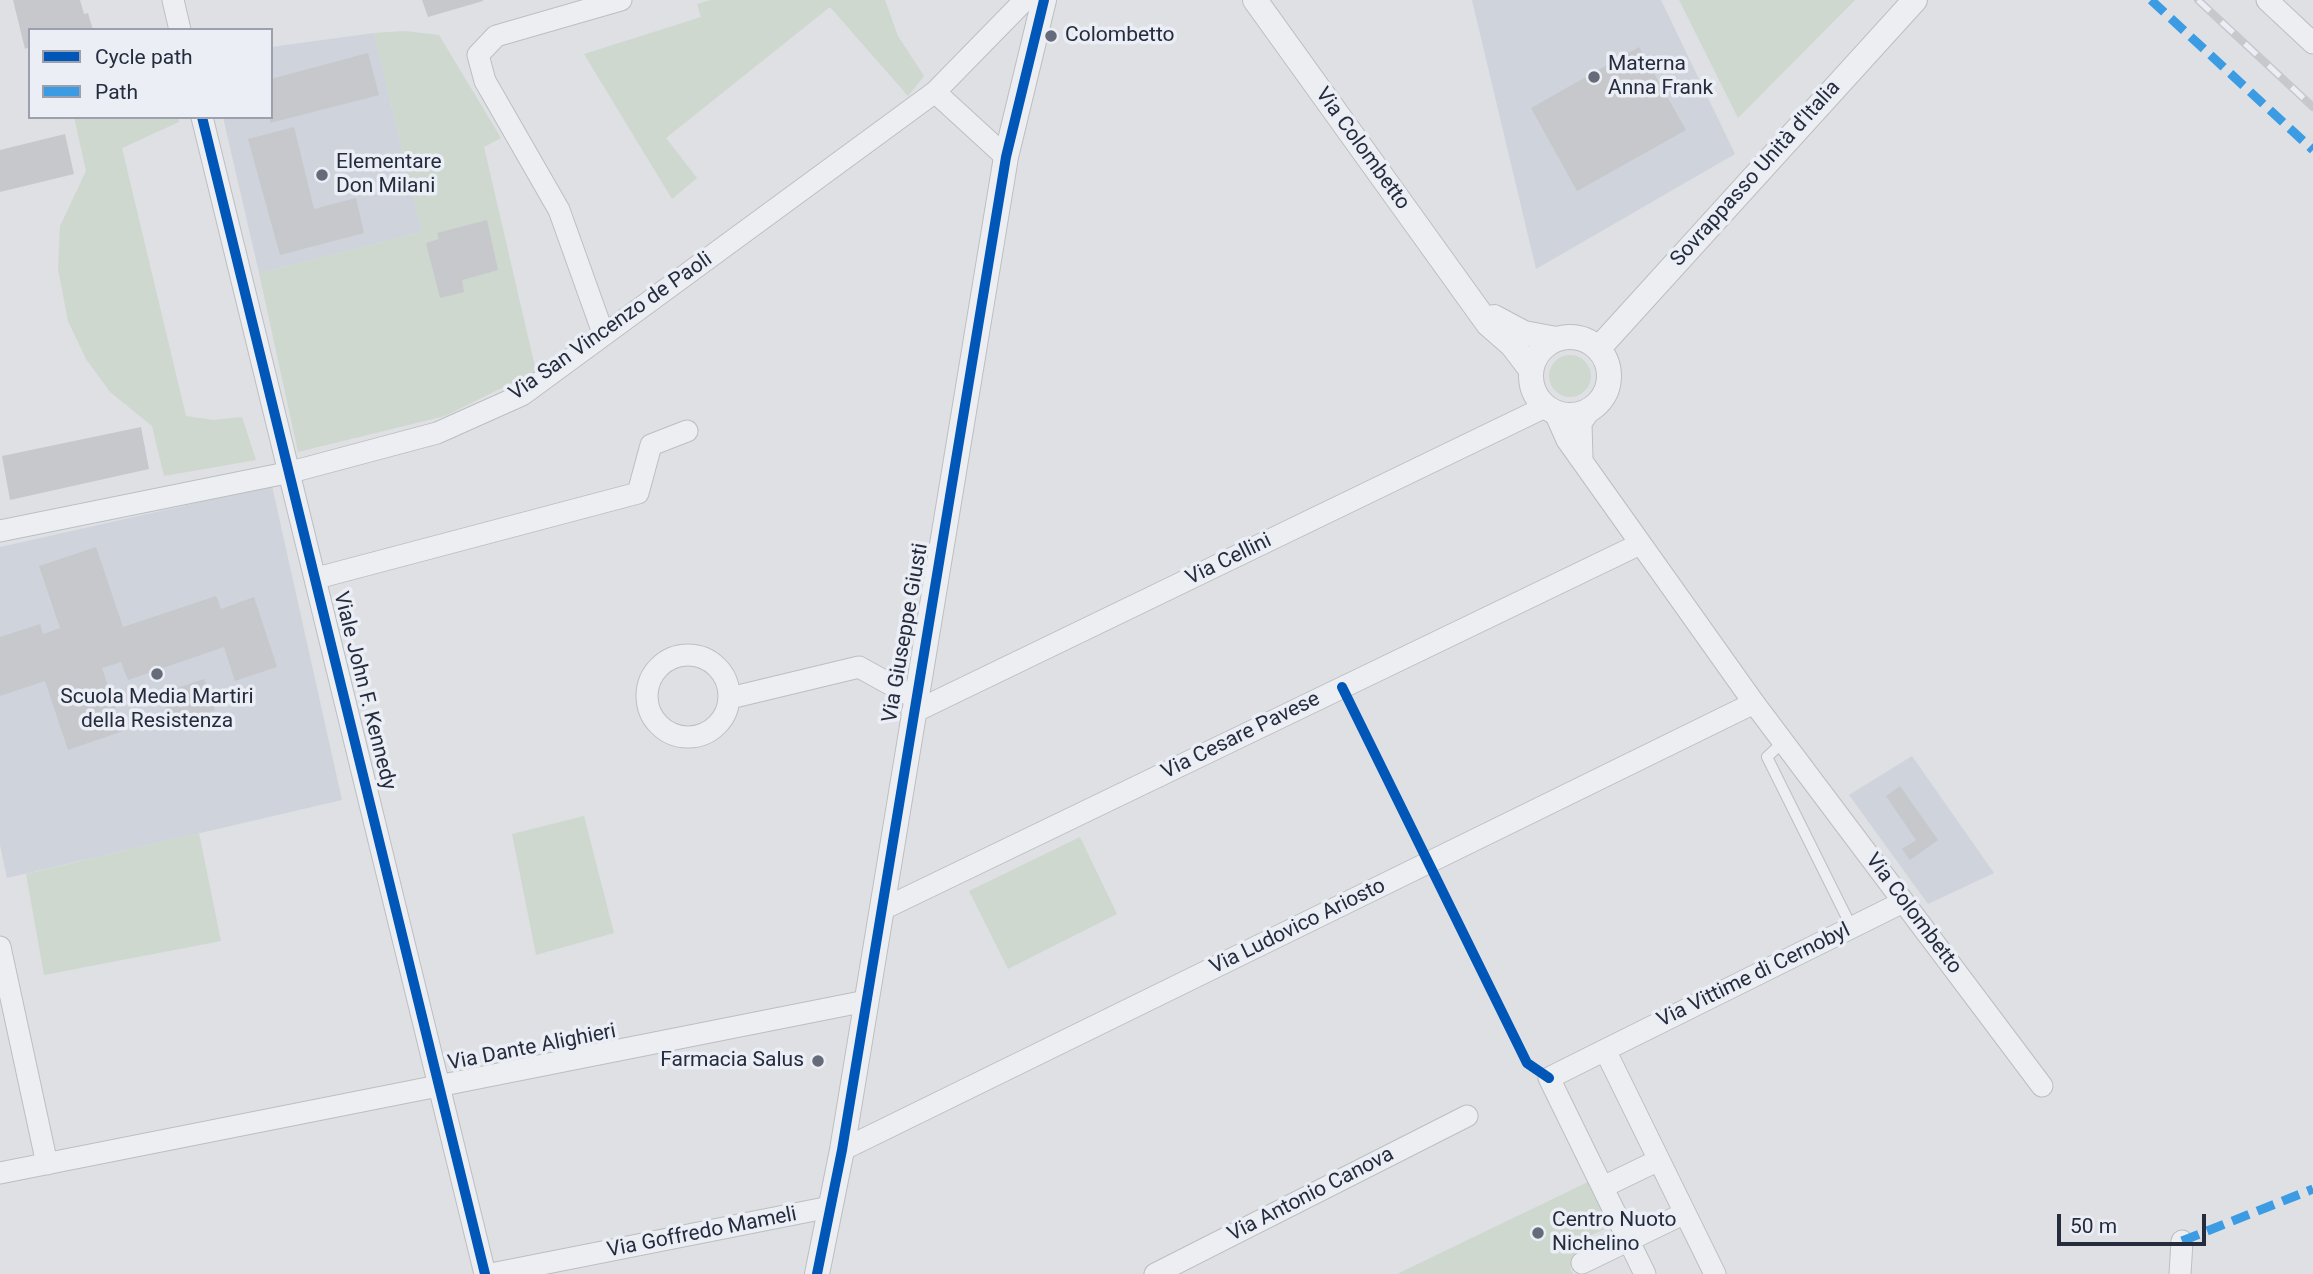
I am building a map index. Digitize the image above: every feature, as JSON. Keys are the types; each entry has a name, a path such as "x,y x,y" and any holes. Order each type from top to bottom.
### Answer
{"street":[{"path":"173,0 180,28"},
{"path":"603,333 559,211 485,81 478,55 496,36 621,0"},
{"name":"Via San Vincenzo de Paoli","path":"0,531 291,472 437,433 522,395 935,92 1025,0"},
{"name":"Via Giuseppe Giusti","path":"817,1274 842,1150 913,706 1006,157 1044,0"},
{"name":"Via Colombetto","path":"1255,0 1488,324 1511,345 1531,370 1533,390 1550,410 1582,461 1754,703 2042,1086"},
{"name":"Sovrappasso Unità d'Italia","path":"1598,349 1914,0"},
{"path":"2267,0 2313,43"},
{"path":"935,92 1006,157"},
{"name":"Viale John F. Kennedy","path":"203,119 317,578 485,1274"},
{"name":"Via Colombetto","path":"1469,297 1507,325 1556,339 1583,339 1598,349"},
{"path":"1531,370 1542,348 1556,339"},
{"path":"1582,461 1581,423 1604,396 1609,376 1604,357 1598,349"},
{"path":"1550,410 1579,415 1590,410"},
{"name":"Via Cellini","path":"913,706 1550,410"},
{"name":"Viale John F. Kennedy","path":"317,578 638,493 651,445 687,430"},
{"name":"Via Cesare Pavese","path":"881,910 1640,544"},
{"path":"730,698 859,667 913,706"},
{"name":"Via Ludovico Ariosto","path":"842,1150 1754,703"},
{"name":"Via Vittime di Cernobyl","path":"1645,1274 1549,1078 1903,902"},
{"path":"0,947 47,1164"},
{"name":"Via Dante Alighieri","path":"0,1173 866,1002"},
{"path":"1605,1050 1715,1274"},
{"name":"Via Antonio Canova","path":"1155,1274 1467,1116"},
{"path":"1603,1187 1659,1160"},
{"name":"Via Goffredo Mameli","path":"491,1274 830,1207"},
{"path":"1582,1263 1685,1213"},
{"path":"2180,1274 2182,1241"}],"lane":[{"path":"1783,742 1767,757 1852,928"}],"shaded area":[{"path":"711,0 885,0 898,36 924,76 908,96 830,7 666,138 697,178 672,199 584,54 701,17 697,4"},
{"name":"Materna Anna Frank","path":"1472,0 1661,0 1735,154 1536,269"},
{"path":"1679,0 1855,0 1738,118"},
{"path":"405,31 439,35 501,138 484,147 536,371 445,416 298,452 259,273 422,232 374,33"},
{"name":"Elementare Don Milani","path":"374,33 422,232 259,273 223,119 273,119 273,47"},
{"path":"74,119 178,119 179,122 122,148 186,416 214,420 242,417 256,460 164,476 152,426 110,392 86,359 68,321 58,269 60,226 86,171"},
{"path":"1570,355 1585,361 1591,376 1585,391 1570,397 1555,391 1549,376 1555,361"},
{"name":"Scuola Media Martiri della Resistenza","path":"272,486 342,800 7,878 0,845 0,547"},
{"path":"1912,756 1994,873 1928,904 1849,795"},
{"path":"584,816 614,933 536,955 512,834"},
{"path":"199,833 221,941 44,975 26,874"},
{"path":"1080,837 1117,914 1008,969 969,891"},
{"name":"Centro Nuoto Nichelino","path":"1590,1181 1611,1226 1579,1241 1570,1268 1573,1274 1397,1274"}],"building":[{"path":"13,0 80,0 92,28 28,28 28,48 25,49"},
{"path":"422,0 483,0 483,1 428,17"},
{"path":"1639,47 1686,130 1577,191 1531,108"},
{"path":"368,53 379,95 270,123 270,119 273,119 273,78"},
{"path":"294,127 314,209 356,198 364,233 280,255 248,139"},
{"path":"65,134 74,174 0,192 0,150"},
{"path":"487,220 498,270 462,280 464,292 440,298 426,243 439,239 437,233"},
{"path":"141,427 149,469 10,500 2,456"},
{"path":"96,547 123,627 216,596 221,609 254,597 277,667 235,681 224,647 128,680 121,662 102,668 123,731 68,750 45,681 0,696 0,637 40,624 43,634 60,628 39,566"},
{"path":"204,679 215,710 172,724 162,693"},
{"path":"1900,786 1938,840 1910,860 1902,849 1916,840 1886,796"}],"railway":[{"path":"2198,0 2313,107"}],"marked path":[{"path":"2151,0 2313,150"},
{"path":"2182,1241 2313,1189"}],"cycle path":[{"path":"817,1274 842,1150 1006,157 1044,0"},
{"path":"202,119 485,1274"},
{"path":"1342,687 1527,1063 1549,1078"}],"place":[{"name":"Colombetto","path":"1051,36"},
{"name":"Materna Anna Frank","path":"1594,77"},
{"name":"Elementare Don Milani","path":"322,175"},
{"name":"Scuola Media Martiri della Resistenza","path":"157,674"},
{"name":"Farmacia Salus","path":"818,1061"},
{"name":"Centro Nuoto Nichelino","path":"1538,1233"}]}
